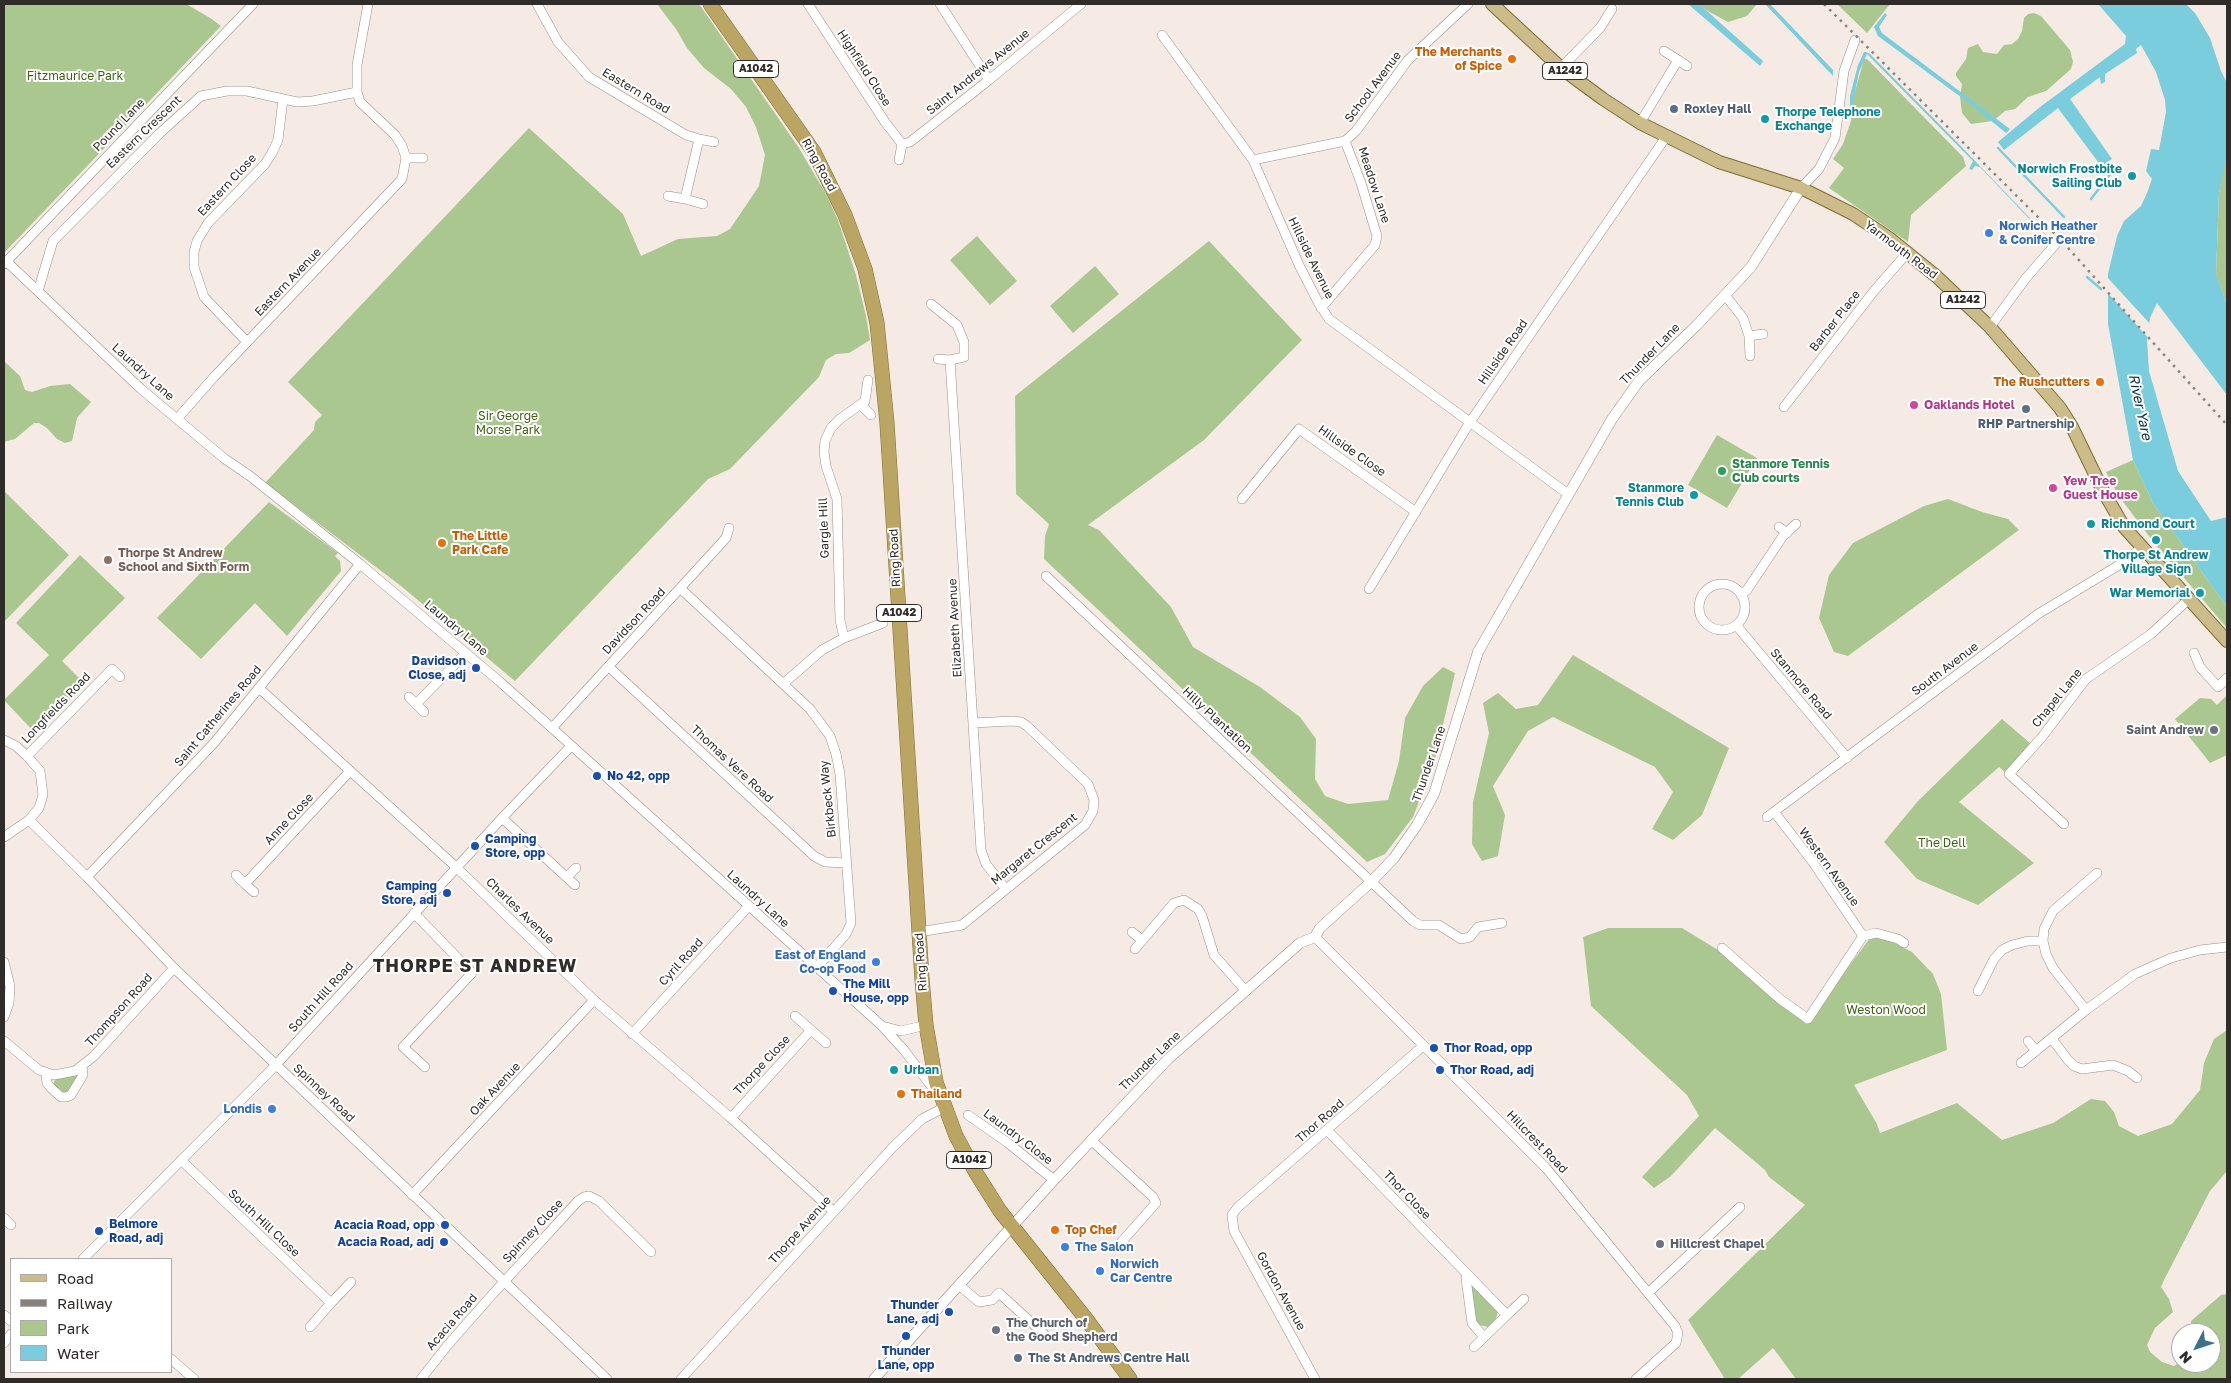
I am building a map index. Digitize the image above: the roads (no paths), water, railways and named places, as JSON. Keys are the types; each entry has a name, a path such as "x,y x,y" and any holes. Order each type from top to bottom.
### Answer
{"highway":[{"name":"Ring Road","path":"710,4 814,152 845,215 865,268 877,323 887,422 926,1025 936,1082 956,1136 976,1173 1012,1226"},
{"name":"A1042","path":"1012,1226 1087,1320 1130,1379"}],"main road":[{"name":"Yarmouth Road","path":"1492,4 1561,68 1640,123 1719,162 1801,188 1853,214 1908,252 1959,296 1990,328 2060,408 2113,509 2142,548 2227,641"}],"street":[{"name":"Pound Lane","path":"5,263 252,4"},
{"path":"368,4 357,64 357,92 360,102 395,134 406,158 423,158"},
{"name":"Eastern Road","path":"537,4 558,42 589,77 686,135 714,142"},
{"name":"Highfield Close","path":"808,4 885,122 902,144"},
{"name":"Saint Andrews Avenue","path":"902,144 910,142 1081,4"},
{"name":"School Avenue","path":"1253,160 1346,141 1356,131 1408,60 1468,4"},
{"path":"943,5 989,80"},
{"path":"1561,68 1600,28 1612,9"},
{"name":"Hillside Avenue","path":"1162,35 1253,160 1295,256 1321,308 1332,322 1568,494"},
{"path":"1801,188 1819,169 1835,138 1844,71 1855,40"},
{"path":"1664,51 1687,66"},
{"path":"1640,123 1678,60"},
{"name":"Eastern Crescent","path":"38,291 53,241 194,100 209,94 227,91 248,92 297,102 313,102 357,92"},
{"name":"Eastern Close","path":"247,342 204,297 194,267 197,241 204,230 265,164 272,153 278,140 283,99"},
{"name":"Hillside Road","path":"1370,589 1470,422 1666,137"},
{"path":"685,200 699,139"},
{"name":"Meadow Lane","path":"1321,308 1375,244 1377,236 1362,183 1346,141"},
{"path":"899,160 902,144"},
{"name":"Eastern Avenue","path":"178,419 214,377 392,191 402,179 406,158"},
{"name":"Thunder Lane","path":"874,1379 1054,1180 1168,1059 1300,943 1315,938 1320,928 1371,882 1394,858 1426,811 1444,766 1465,689 1478,652 1612,419 1639,381 1725,295 1763,250 1801,188"},
{"path":"668,196 703,204"},
{"path":"1990,328 2026,278 2060,239"},
{"name":"Barber Place","path":"1784,407 1874,291 1908,252"},
{"name":"Laundry Lane","path":"5,263 38,291 141,388 225,459 250,476 360,564 552,728 748,907 881,1025 916,1064 945,1106"},
{"path":"1725,295 1743,318 1749,336 1750,356"},
{"path":"931,304 957,325 964,342 964,357 938,360"},
{"path":"1749,336 1763,334"},
{"name":"Elizabeth Avenue","path":"950,360 983,858 1005,888"},
{"path":"868,380 865,401 861,406 871,416"},
{"name":"Gargle Hill","path":"844,638 840,620 837,499 826,466 824,452 825,441 831,428 840,419 861,406"},
{"name":"Hillside Close","path":"1242,499 1299,429 1416,512"},
{"path":"1741,595 1787,533 1796,524"},
{"path":"1779,526 1787,533"},
{"name":"Davidson Road","path":"552,728 681,589 726,538 729,528"},
{"name":"South Avenue","path":"1771,815 2038,614 2124,562 2142,548"},
{"name":"Saint Catherines Road","path":"87,877 208,750 360,564"},
{"name":"Hilly Plantation","path":"1046,576 1413,921 1420,925 1439,925 1461,939 1470,937 1478,927 1497,927"},
{"path":"1726,584 1734,588 1741,595 1744,610 1736,625 1721,630 1713,628 1701,616 1699,601 1710,587 1726,584"},
{"name":"Birkbeck Way","path":"681,589 783,684 821,722 830,736 840,774 851,916 850,928 816,968"},
{"name":"Chapel Lane","path":"2064,824 2009,774 2042,737 2086,679 2151,634 2189,599"},
{"path":"783,684 822,650 844,638 882,623"},
{"name":"Stanmore Road","path":"1736,625 1847,758"},
{"path":"416,704 466,653"},
{"path":"2194,653 2200,667 2214,689 2227,678"},
{"name":"Longfields Road","path":"4,837 29,820 39,808 43,795 40,771 27,756 110,665 120,677"},
{"name":"Thomas Vere Road","path":"609,667 814,856 826,862 846,863"},
{"name":"Charles Avenue","path":"259,688 456,867 594,1000 731,1118 833,1211"},
{"path":"409,697 424,712"},
{"name":"Margaret Crescent","path":"919,932 962,925 1005,888 1085,825 1093,810 1094,800 1088,784 1021,722 973,723"},
{"path":"4,740 16,746 27,756"},
{"name":"South Hill Road","path":"84,1258 276,1065 456,867 571,746"},
{"name":"Anne Close","path":"245,884 350,771"},
{"name":"Western Avenue","path":"1771,815 1812,861 1864,936"},
{"path":"502,818 575,885"},
{"name":"Spinney Road","path":"29,820 87,877 174,968 607,1379"},
{"path":"567,877 576,868"},
{"path":"2086,1010 2053,968 2046,954 2043,941 2044,929 2053,911 2098,873"},
{"path":"236,875 254,892"},
{"path":"1135,949 1174,903 1184,900 1198,908 1214,955 1245,990"},
{"name":"Cyril Road","path":"632,1034 748,907"},
{"path":"414,913 472,973 403,1047 425,1067"},
{"path":"1132,932 1142,940"},
{"path":"1722,948 1780,998 1808,1019 1864,936 1876,933 1904,942"},
{"name":"Hillcrest Road","path":"1315,938 1540,1162 1675,1326 1678,1338 1673,1347 1636,1379"},
{"path":"1978,991 1994,959 2002,950 2020,943 2043,941"},
{"path":"2021,1063 2086,1010 2135,974 2171,958 2200,950 2227,947"},
{"path":"4,962 10,986 9,1003 4,1017"},
{"name":"Thompson Road","path":"4,1041 32,1066 46,1074 47,1083 61,1097 71,1095 83,1075 82,1067 174,968"},
{"name":"Oak Avenue","path":"412,1195 594,1000"},
{"path":"795,1016 826,1043"},
{"name":"Laundry Lane","path":"881,1025 901,1031 926,1025"},
{"name":"Thorpe Close","path":"731,1118 811,1030"},
{"path":"2052,1039 2074,1066 2082,1069 2113,1065 2128,1071 2137,1078"},
{"path":"2028,1041 2036,1051"},
{"name":"Thor Road","path":"1233,1214 1238,1207 1328,1131 1423,1046"},
{"path":"46,1074 66,1074 82,1067"},
{"name":"Thorpe Avenue","path":"681,1379 833,1211 908,1133 922,1119 945,1106"},
{"name":"Laundry Close","path":"968,1115 1008,1143 1054,1180"},
{"name":"Thor Close","path":"1328,1131 1507,1315"},
{"path":"1091,1140 1153,1197 1156,1203 1117,1247"},
{"name":"South Hill Close","path":"181,1160 331,1303"},
{"name":"Spinney Close","path":"503,1282 584,1197 589,1196 599,1201 651,1252"},
{"path":"1648,1294 1740,1207"},
{"name":"Gordon Avenue","path":"1233,1214 1231,1223 1234,1231 1315,1379"},
{"path":"4,1218 11,1225"},
{"path":"1469,1276 1466,1278 1472,1323 1484,1337"},
{"path":"310,1327 351,1282"},
{"name":"Acacia Road","path":"421,1379 503,1282"},
{"path":"959,1285 979,1302 992,1300 999,1293 1044,1334"},
{"path":"1474,1347 1524,1299"},
{"path":"172,1360 194,1379"}],"water":[{"path":"1688,4 1699,4 1763,61 1760,66"},
{"path":"1765,4 1770,4 1833,70 1833,76"},
{"name":"River Yare","path":"2098,4 2186,4 2195,13 2210,38 2227,83 2227,152 2219,193 2216,274 2227,305 2227,395 2157,303 2150,318 2147,340 2149,371 2178,471 2211,521 2227,517 2227,607 2153,503 2133,460 2108,324 2108,274 2117,236 2124,221 2141,206 2147,193 2152,179 2146,171 2151,149 2159,150 2166,112 2165,100 2156,72 2141,45 2136,49 2137,53 2105,74 2105,82 2101,84 2100,77 2070,99 2112,159 2101,166 2058,108 2004,150 1998,142 2040,107 2125,44 2126,36"},
{"path":"1885,13 1887,15 1879,27 1882,33 2010,129 2006,133 1973,106 1878,36 1874,27"},
{"path":"1864,52 1870,54 1953,138 2049,238 1980,167 1975,166 1972,170 1969,169 1973,161 1867,54 1859,72 1850,118 1850,96 1858,65"}],"waterway":[{"path":"1998,148 2064,217"},
{"path":"2091,199 2111,173"},
{"path":"2087,277 2101,289"}],"railway":[{"path":"1824,4 2060,239 2227,425"}],"place":[{"name":"The Merchants of Spice","path":"1512,59"},
{"name":"Roxley Hall","path":"1674,109"},
{"name":"Thorpe Telephone Exchange","path":"1765,119"},
{"name":"Norwich Frostbite Sailing Club","path":"2132,176"},
{"name":"Norwich Heather & Conifer Centre","path":"1989,233"},
{"name":"The Rushcutters","path":"2100,382"},
{"name":"Oaklands Hotel","path":"1914,405"},
{"name":"RHP Partnership","path":"2026,409"},
{"name":"Stanmore Tennis Club courts","path":"1722,471"},
{"name":"Yew Tree Guest House","path":"2053,488"},
{"name":"Stanmore Tennis Club","path":"1694,495"},
{"name":"Richmond Court","path":"2091,524"},
{"name":"Thorpe St Andrew Village Sign","path":"2156,540"},
{"name":"The Little Park Cafe","path":"442,543"},
{"name":"Thorpe St Andrew School and Sixth Form","path":"108,560"},
{"name":"War Memorial","path":"2200,593"},
{"name":"Davidson Close, adj","path":"476,668"},
{"name":"Saint Andrew","path":"2214,730"},
{"name":"No 42, opp","path":"597,776"},
{"name":"Camping Store, opp","path":"475,846"},
{"name":"Camping Store, adj","path":"447,893"},
{"name":"East of England Co-op Food","path":"876,962"},
{"name":"The Mill House, opp","path":"833,991"},
{"name":"Thor Road, opp","path":"1434,1048"},
{"name":"Urban","path":"894,1070"},
{"name":"Thor Road, adj","path":"1440,1070"},
{"name":"Thailand","path":"901,1094"},
{"name":"Londis","path":"272,1109"},
{"name":"Acacia Road, opp","path":"445,1225"},
{"name":"Top Chef","path":"1055,1230"},
{"name":"Belmore Road, adj","path":"99,1231"},
{"name":"Acacia Road, adj","path":"444,1242"},
{"name":"Hillcrest Chapel","path":"1660,1244"},
{"name":"The Salon","path":"1065,1247"},
{"name":"Norwich Car Centre","path":"1100,1271"},
{"name":"Thunder Lane, adj","path":"949,1312"},
{"name":"The Church of the Good Shepherd","path":"996,1330"},
{"name":"Thunder Lane, opp","path":"906,1336"},
{"name":"The St Andrews Centre Hall","path":"1018,1358"}],"district":[{"name":"THORPE ST ANDREW","path":"475,966"}],"park label":[{"name":"Fitzmaurice Park","path":"75,76"},
{"name":"Sir George Morse Park","path":"508,423"},
{"name":"The Dell","path":"1942,843"},
{"name":"Weston Wood","path":"1886,1010"}]}
